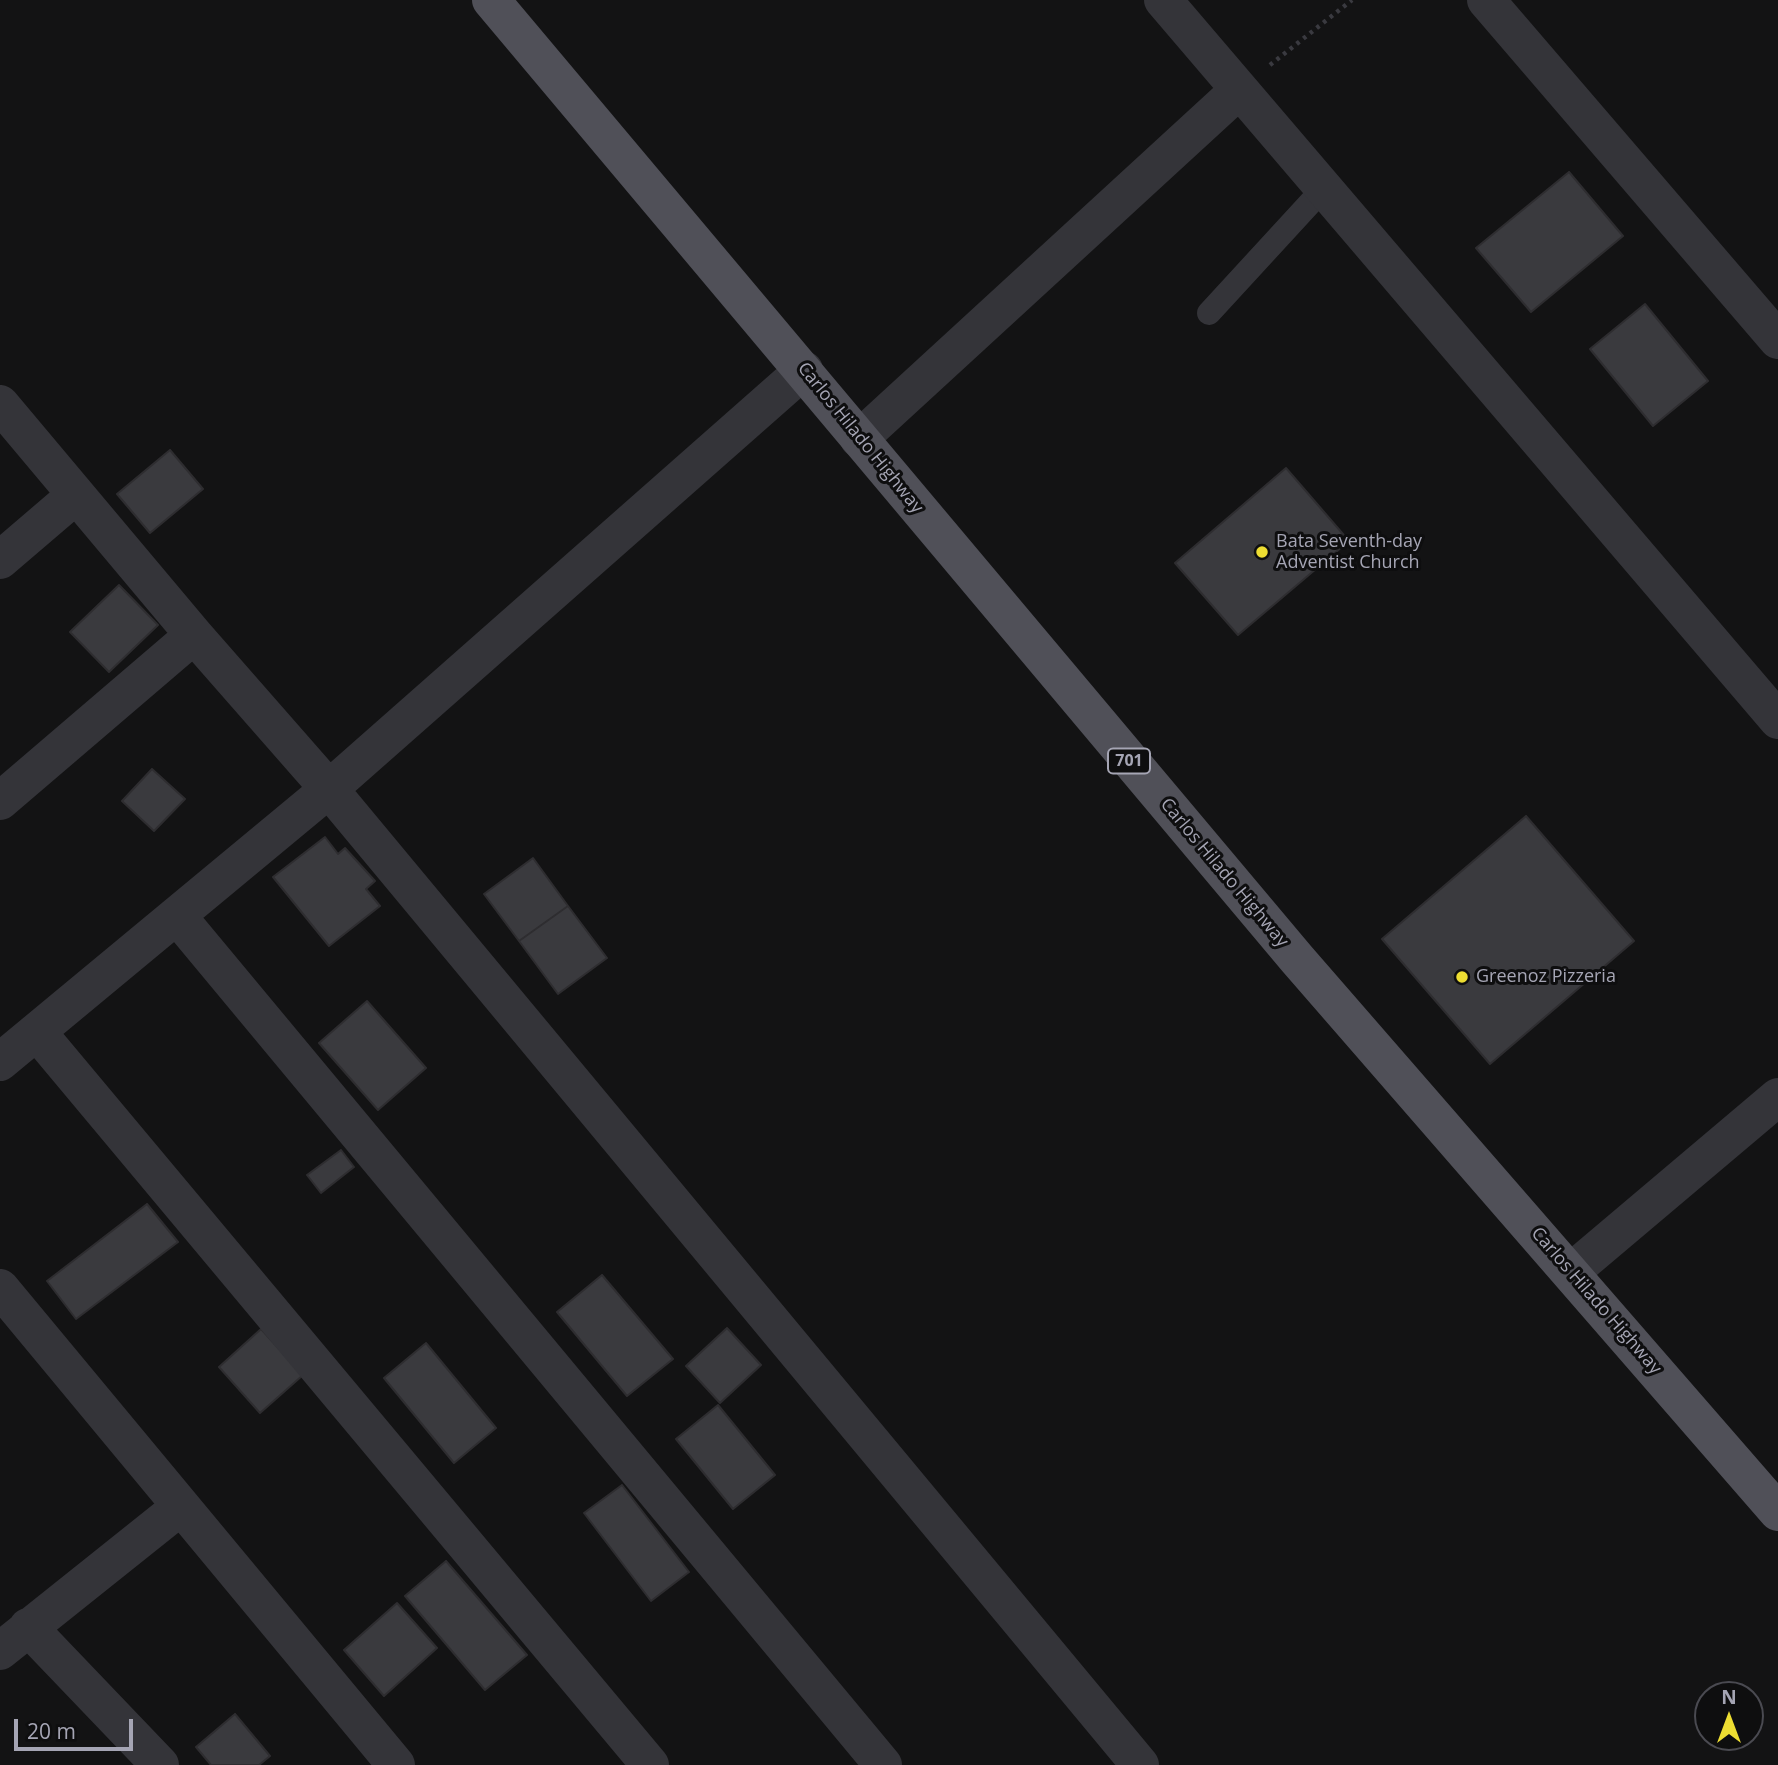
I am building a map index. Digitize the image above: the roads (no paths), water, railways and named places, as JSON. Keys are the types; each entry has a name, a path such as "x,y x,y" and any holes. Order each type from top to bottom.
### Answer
{"main road":[{"name":"Carlos Hilado Highway","path":"491,0 1297,959 1778,1512"}],"street":[{"path":"1163,0 1778,720"},
{"path":"1486,0 1778,340"},
{"path":"859,439 1239,90"},
{"path":"0,1062 329,789 804,370"},
{"path":"0,404 194,635 329,789 1140,1765"},
{"path":"0,560 76,495"},
{"path":"0,801 194,635"},
{"path":"178,916 883,1765"},
{"path":"38,1032 650,1765"},
{"path":"1571,1272 1778,1097"},
{"path":"0,1289 179,1508 396,1765"},
{"path":"160,1765 14,1639 179,1508"}],"lane":[{"path":"1209,313 1323,189"}],"place":[{"name":"Bata Seventh-day Adventist Church","path":"1262,552"},
{"name":"Greenoz Pizzeria","path":"1462,977"}]}
